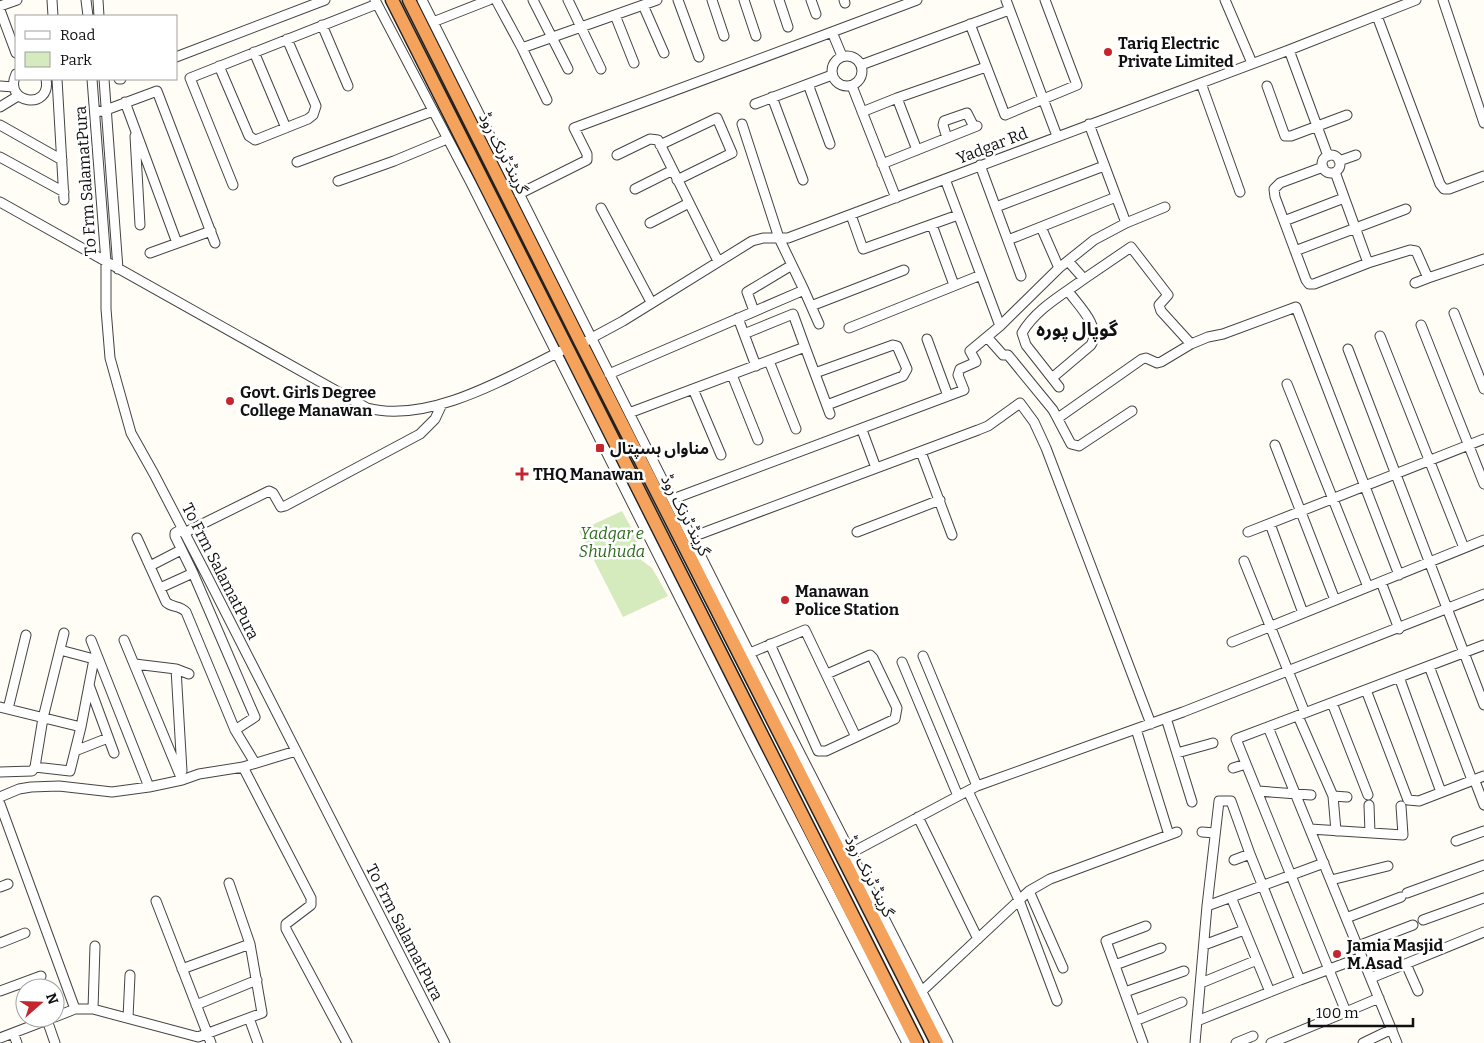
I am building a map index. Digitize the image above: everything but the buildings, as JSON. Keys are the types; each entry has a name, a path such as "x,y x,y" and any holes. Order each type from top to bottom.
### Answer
{"highway":[{"name":"گرینڈ ٹرنک روڈ","path":"392,0 562,351 594,415 665,544 711,648 911,1041"},
{"name":"گرینڈ ٹرنک روڈ","path":"409,0 586,341 937,1043"},
{"path":"665,544 685,537"}],"street":[{"path":"15,50 0,8 17,0"},
{"path":"52,0 53,15"},
{"path":"86,0 88,15"},
{"path":"98,0 99,15"},
{"path":"178,56 325,0"},
{"path":"422,0 519,194 586,341 609,374 673,499 685,537 750,652 948,1043"},
{"path":"433,22 490,0"},
{"path":"496,0 547,100"},
{"path":"533,0 568,68"},
{"path":"568,0 601,69"},
{"path":"522,48 657,0"},
{"path":"678,0 699,57"},
{"path":"712,0 724,36"},
{"path":"744,0 756,36"},
{"path":"779,0 788,27"},
{"path":"811,0 816,14"},
{"path":"519,194 586,160 587,154 574,128 917,0"},
{"path":"1006,0 1057,136"},
{"path":"970,24 1005,115 1077,85 1045,0"},
{"path":"1225,0 1252,63"},
{"path":"1443,0 1484,123"},
{"name":"Yadgar Rd","path":"586,341 623,321 752,241 763,238 788,238 1289,50 1377,16 1410,1"},
{"path":"0,202 367,408 389,411 415,411 442,404 475,392 562,351 447,139 376,2 190,78 233,185"},
{"path":"644,5 664,53"},
{"path":"861,65 1009,10"},
{"path":"615,15 634,63"},
{"path":"1377,16 1440,184 1444,189 1449,189 1484,176"},
{"path":"322,25 348,86"},
{"path":"832,32 842,56"},
{"path":"0,38 9,35"},
{"path":"219,66 252,138 258,140 308,119 313,115 316,106 287,39"},
{"path":"1289,50 1328,156"},
{"path":"254,52 286,128"},
{"path":"842,56 851,56 859,61 861,65 860,80 852,86 838,83 832,75 835,62 842,56"},
{"path":"862,112 986,67"},
{"path":"756,104 832,75"},
{"path":"0,157 64,196 57,81 46,81 45,92 35,100 26,100 18,96 14,87 15,80"},
{"name":"To Frm SalamatPura","path":"92,80 106,262 106,309 110,358 131,433 154,474 445,1043"},
{"path":"104,80 118,269"},
{"path":"1201,83 1240,192"},
{"path":"808,84 830,144"},
{"path":"0,86 14,87"},
{"path":"852,86 896,198"},
{"path":"1267,86 1285,136 1291,136 1346,115"},
{"path":"95,112 106,110 157,91 215,242"},
{"path":"0,107 18,96"},
{"path":"772,97 803,180"},
{"path":"897,98 917,150"},
{"path":"125,102 178,243"},
{"path":"296,162 433,111"},
{"path":"882,164 947,138 975,126 967,113 944,121 943,124 947,138"},
{"path":"660,145 717,118 732,153 678,180"},
{"path":"742,124 779,238 819,324"},
{"path":"1089,124 1126,223"},
{"path":"0,125 62,160"},
{"path":"134,126 140,225"},
{"path":"338,181 447,139"},
{"path":"617,155 650,139 658,140 718,261"},
{"path":"1339,161 1356,155"},
{"path":"1328,156 1334,156 1339,161 1339,168 1335,172 1326,172 1323,167 1323,162 1328,156"},
{"path":"980,165 1021,276"},
{"path":"996,207 1104,166"},
{"path":"1323,167 1276,186 1274,193 1307,283 1311,285 1368,263 1410,250 1416,251 1428,278"},
{"path":"635,189 673,170"},
{"path":"1335,172 1368,263"},
{"path":"945,178 1000,326"},
{"path":"1008,240 1116,197"},
{"path":"1284,221 1344,198"},
{"path":"650,223 689,203"},
{"path":"673,499 862,430 964,390 958,375 960,369 976,362 970,351 1000,326 1059,268 1102,235 1165,207"},
{"path":"600,208 651,302"},
{"path":"1295,251 1406,209"},
{"path":"851,215 863,249 958,215"},
{"path":"932,225 954,286"},
{"path":"1041,227 1059,268"},
{"path":"150,253 210,231"},
{"path":"1059,387 1026,345 1022,333 1029,321 1039,311 1131,246 1168,295 1159,305 1162,310 1192,344"},
{"path":"1415,283 1484,259"},
{"path":"1068,261 1084,278"},
{"path":"754,311 746,292 792,265"},
{"path":"811,306 904,270"},
{"path":"849,328 981,275"},
{"path":"609,374 804,290"},
{"path":"1052,378 1091,345 1094,340 1094,333 1088,318 1068,291"},
{"path":"1058,418 1142,359 1146,358 1157,363 1161,362 1192,344 1296,307 1399,575"},
{"path":"1454,313 1484,389"},
{"path":"744,334 793,314 830,414"},
{"path":"738,318 756,366"},
{"path":"1420,325 1484,484"},
{"path":"1380,336 1464,548"},
{"path":"987,337 1003,355 1008,355 1058,418 1071,444 1079,446 1132,411"},
{"path":"927,339 948,396"},
{"path":"815,373 893,344 897,346 906,369 903,376 827,405"},
{"path":"629,413 805,347"},
{"path":"1348,349 1484,705"},
{"path":"769,361 796,429"},
{"path":"732,375 758,440"},
{"path":"1287,384 1368,587"},
{"path":"693,389 721,456"},
{"path":"685,537 988,426 1020,403 1034,422 1046,448 1152,724"},
{"path":"235,730 255,717 193,573 174,534 269,491 273,493 279,505 285,506 420,434 435,419 442,404"},
{"path":"594,415 711,648"},
{"path":"862,430 876,468"},
{"path":"1248,532 1484,438"},
{"path":"1275,445 1335,600"},
{"path":"921,452 952,535"},
{"path":"857,532 940,500"},
{"path":"1270,524 1303,613"},
{"path":"137,538 168,605 181,607 186,612 235,730 255,763"},
{"path":"1232,642 1484,540"},
{"path":"150,566 181,550"},
{"path":"1244,561 1288,671 1333,796 1336,831"},
{"path":"160,588 193,573"},
{"path":"1381,582 1398,629"},
{"path":"851,853 977,786 1152,724 1484,594"},
{"path":"750,652 805,630 856,737"},
{"path":"0,772 28,772 32,771 35,767 43,718 64,634"},
{"path":"26,635 4,708 81,727"},
{"path":"91,640 149,787"},
{"path":"124,640 182,780"},
{"path":"770,644 818,751 823,752 894,720 896,717 897,708 870,655 826,674"},
{"path":"1346,1012 1236,739 1484,645"},
{"path":"35,767 70,771 81,727 94,659 60,650"},
{"path":"923,656 977,786"},
{"path":"902,662 958,796"},
{"path":"135,664 176,669 189,674"},
{"path":"1429,666 1474,782 1483,800"},
{"path":"176,669 182,780"},
{"path":"1399,677 1441,792"},
{"path":"89,685 114,752"},
{"path":"1366,690 1408,800 1420,800 1474,782 1484,776"},
{"path":"1332,703 1368,795"},
{"path":"1166,718 1192,802"},
{"path":"1268,727 1398,1043"},
{"path":"922,991 1029,891 1050,879 1173,834 1136,729"},
{"path":"75,751 108,738"},
{"path":"1177,753 1213,743"},
{"path":"0,797 19,789 31,787 59,786 112,792 149,787 182,780 199,774 243,767 296,751"},
{"path":"1233,768 1246,764"},
{"path":"243,767 311,898 311,906 289,920 286,924 286,929 347,1043"},
{"path":"968,791 1019,900 1057,1001"},
{"path":"1258,792 1310,795"},
{"path":"1333,796 1347,797"},
{"path":"1195,1043 1207,906 1219,802 1231,801 1300,980"},
{"path":"0,804 74,1009"},
{"path":"1370,805 1370,833"},
{"path":"1310,829 1403,835 1401,806"},
{"path":"918,817 978,939"},
{"path":"1456,841 1484,831"},
{"path":"1202,832 1215,833"},
{"path":"1234,860 1250,854"},
{"path":"1207,906 1324,864"},
{"path":"1346,918 1484,865"},
{"path":"1331,880 1388,866"},
{"path":"65,1013 74,1009 93,1009 198,1037 209,1038 259,1015 262,1011 250,944 229,883"},
{"path":"1029,891 1063,968"},
{"path":"1231,897 1270,992"},
{"path":"1423,920 1484,898"},
{"path":"156,900 209,1038"},
{"path":"1358,946 1413,925"},
{"path":"1143,1043 1106,940 1146,926"},
{"path":"1204,945 1244,930"},
{"path":"1371,978 1484,932"},
{"path":"0,942 25,933"},
{"path":"182,969 250,944"},
{"path":"93,1009 95,946"},
{"path":"1115,965 1161,948"},
{"path":"1197,1021 1362,957"},
{"path":"1201,983 1257,960"},
{"path":"1406,964 1418,991"},
{"path":"1124,992 1184,971"},
{"path":"128,1018 130,975"},
{"path":"0,991 41,976"},
{"path":"196,1005 257,980"},
{"path":"1271,1043 1379,998"},
{"path":"1135,1021 1182,1002"},
{"path":"249,1018 258,1043"},
{"path":"0,1038 26,1028"},
{"path":"53,1028 55,1043"},
{"path":"1362,1043 1392,1029"},
{"path":"13,1033 16,1043"},
{"path":"1236,1043 1253,1036"}],"green space":[{"name":"Yadgar e Shuhuda","path":"622,511 637,538 637,549 641,560 652,568 668,596 623,617 579,531"}],"place":[{"name":"Tariq Electric Private Limited","path":"1108,52"},
{"name":"Govt. Girls Degree College Manawan","path":"230,401"},
{"name":"مناواں ہسپتال","path":"600,448"},
{"name":"THQ Manawan","path":"522,474"},
{"name":"Manawan Police Station","path":"785,600"},
{"name":"Jamia Masjid M.Asad","path":"1337,954"}],"district":[{"name":"گوپال پورہ","path":"1077,329"}]}
